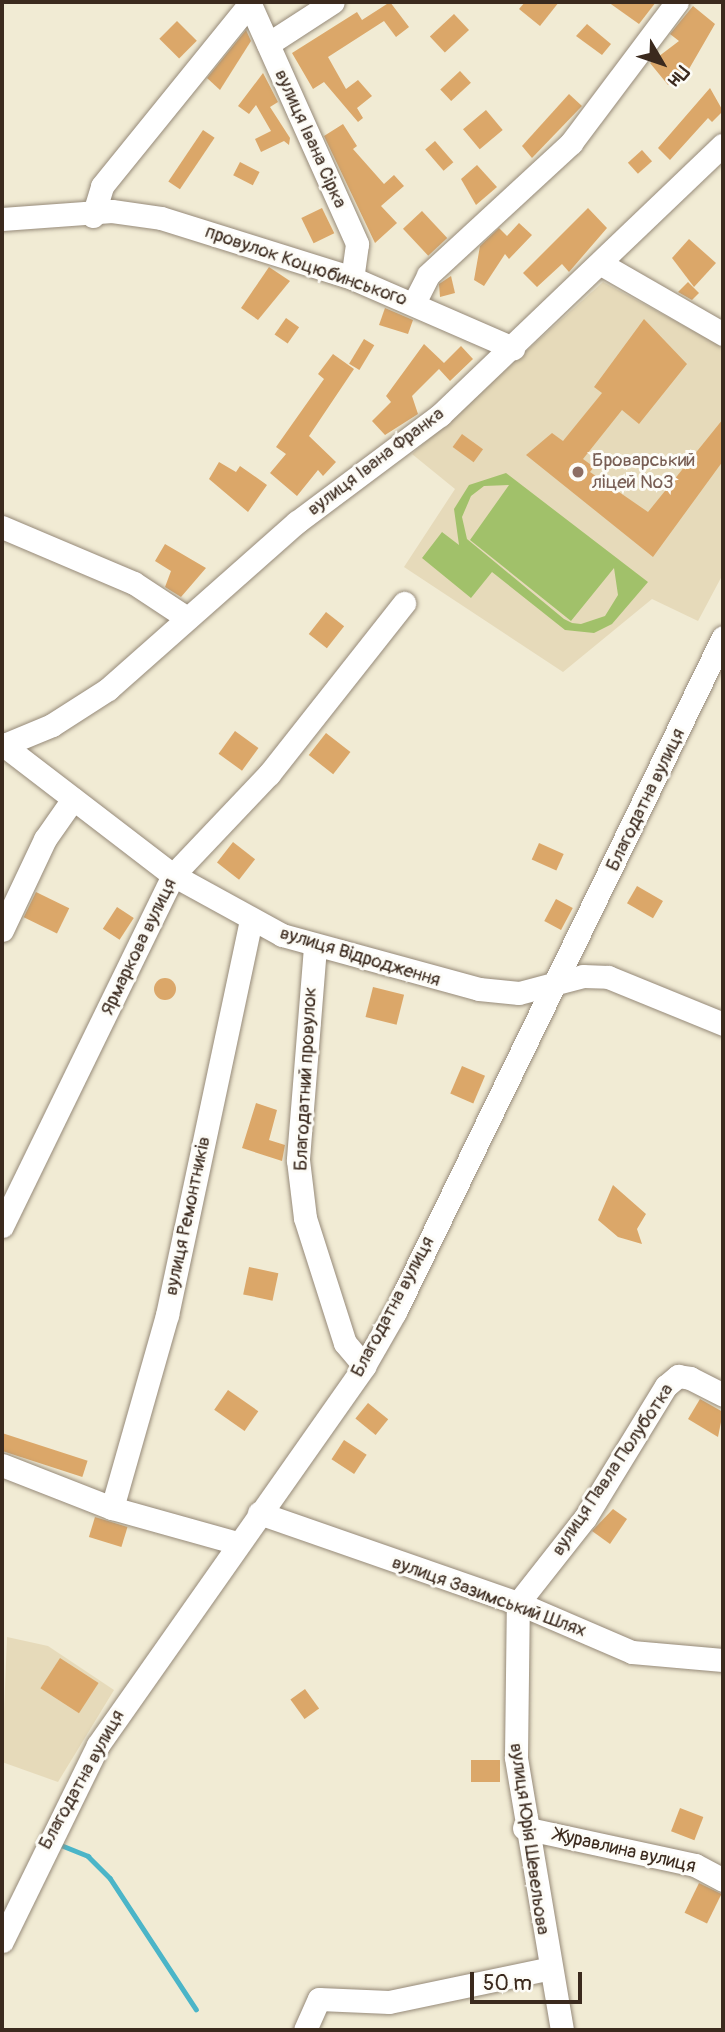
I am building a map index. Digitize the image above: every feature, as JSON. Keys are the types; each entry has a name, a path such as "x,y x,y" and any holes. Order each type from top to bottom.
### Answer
{"street":[{"path":"93,216 102,186 250,2"},
{"name":"вулиця Івана Сірка","path":"250,2 357,244 352,278"},
{"path":"268,44 333,2"},
{"path":"414,303 428,275 571,144 677,2"},
{"name":"вулиця Івана Франка","path":"3,744 52,725 108,688 297,522 440,415 603,265 723,145"},
{"name":"провулок Коцюбинського","path":"2,219 93,216 112,211 161,218 352,278 513,348"},
{"path":"603,265 723,334"},
{"path":"2,527 134,583 187,618"},
{"name":"Ярмаркова вулиця","path":"2,1226 173,875 269,774 404,603"},
{"name":"Благодатна вулиця","path":"2,1941 98,1745 237,1543 364,1366 555,983 723,637"},
{"name":"вулиця Відродження","path":"3,744 173,875 251,921 315,947 479,989 519,993 555,983 608,977 723,1024"},
{"path":"2,930 45,839 73,799"},
{"name":"вулиця Ремонтників","path":"112,1508 167,1315 251,921"},
{"name":"Благодатний провулок","path":"315,947 298,1160 305,1218 345,1343 364,1366"},
{"name":"вулиця Павла Полуботка","path":"518,1604 585,1518 666,1386 678,1376 696,1379 723,1395"},
{"path":"2,1465 112,1508 237,1543"},
{"name":"вулиця Зазимський Шлях","path":"259,1513 518,1604 632,1651 723,1660"},
{"name":"вулиця Юрія Шевельова","path":"518,1604 515,1746 524,1828 547,1969 562,2030"},
{"name":"Журавлина вулиця","path":"524,1828 695,1865 723,1880"},
{"path":"305,2030 319,1999 389,2002 547,1969"}],"shaded area":[{"name":"Броварський ліцей №3","path":"603,282 723,347 723,574 698,621 652,599 563,672 404,567 455,489 412,454"},
{"path":"7,1637 48,1646 114,1690 58,1782 2,1762"}],"green space":[{"path":"506,473 648,582 612,624 594,633 565,630 492,572 471,598 422,558 442,532 459,545 454,509 469,485","holes":["509,485 470,540 571,621 614,568 618,595 605,616 581,624 572,623 467,539 462,517 471,496 484,486"]}],"building":[{"path":"390,2 409,27 396,37 384,21 328,57 346,89 358,80 372,96 357,108 363,118 358,122 324,82 313,89 292,53 357,12 362,20"},
{"path":"525,2 559,2 540,26 519,9"},
{"path":"608,2 656,2 639,24"},
{"path":"693,6 715,24 689,69 668,85 650,63 679,41 670,34"},
{"path":"454,14 469,30 445,53 430,37"},
{"path":"177,21 197,41 179,58 159,39"},
{"path":"587,24 611,44 602,55 576,36"},
{"path":"246,30 251,41 220,90 207,78"},
{"path":"460,71 471,83 451,101 440,89"},
{"path":"263,73 278,102 270,107 290,138 289,145 284,141 261,152 255,139 271,131 256,105 249,114 238,106"},
{"path":"710,88 723,111 712,122 708,118 670,160 658,148"},
{"path":"569,94 582,106 532,158 522,146"},
{"path":"486,110 503,130 480,149 463,129"},
{"path":"343,124 357,146 353,149 384,184 394,175 404,186 381,206 397,223 375,243 324,136"},
{"path":"203,130 215,138 180,189 168,181"},
{"path":"435,141 453,162 444,171 425,150"},
{"path":"642,150 652,161 638,174 628,163"},
{"path":"240,162 260,172 253,185 233,175"},
{"path":"477,165 497,187 476,205 461,179"},
{"path":"322,208 334,233 314,243 301,218"},
{"path":"588,208 607,228 569,272 562,264 537,287 523,273"},
{"path":"422,211 447,238 428,256 403,229"},
{"path":"519,223 532,235 509,259 505,254 484,286 474,280 480,246 499,228 507,236"},
{"path":"689,239 716,263 694,287 672,258"},
{"path":"269,267 290,281 258,320 241,308"},
{"path":"451,276 455,293 440,297 439,284"},
{"path":"688,282 699,293 692,300 678,292"},
{"path":"385,308 413,320 408,334 379,325"},
{"path":"286,318 299,327 288,344 275,334"},
{"path":"644,319 687,364 639,424 622,410 583,459 594,467 590,472 648,512 723,419 723,461 653,557 526,455 552,433 563,441 602,393 594,387"},
{"path":"364,339 374,345 359,370 349,364"},
{"path":"424,344 444,363 461,346 473,359 450,381 439,369 412,396 418,414 385,435 372,421 391,402 386,396"},
{"path":"333,354 354,369 309,436 336,462 323,476 318,470 297,496 270,473 286,454 276,447 324,379 318,374"},
{"path":"462,434 483,449 474,462 453,447"},
{"path":"219,462 236,472 240,466 267,485 248,512 209,479"},
{"path":"165,544 206,568 181,597 165,587 171,571 155,561"},
{"path":"326,612 344,626 327,648 309,634"},
{"path":"235,731 258,748 242,771 219,754"},
{"path":"326,733 350,752 333,774 309,755"},
{"path":"233,842 255,859 239,880 217,862"},
{"path":"539,843 564,854 556,870 532,859"},
{"path":"637,886 663,901 653,918 627,903"},
{"path":"36,892 69,908 57,933 24,917"},
{"path":"556,899 573,908 561,930 544,921"},
{"path":"117,907 134,918 120,940 103,929"},
{"path":"165,978 173,981 176,989 173,997 165,1000 157,997 154,989 157,981"},
{"path":"373,987 404,995 397,1025 366,1017"},
{"path":"462,1066 485,1076 473,1103 450,1094"},
{"path":"256,1103 277,1110 269,1140 285,1145 282,1161 242,1148"},
{"path":"613,1185 646,1214 637,1229 642,1244 618,1237 598,1220"},
{"path":"249,1267 278,1273 273,1301 243,1294"},
{"path":"228,1390 258,1411 245,1431 214,1410"},
{"path":"700,1399 723,1412 718,1437 688,1419"},
{"path":"368,1403 388,1419 376,1435 355,1419"},
{"path":"2,1433 88,1461 82,1477 2,1451"},
{"path":"344,1440 367,1455 354,1474 331,1459"},
{"path":"613,1509 627,1519 610,1544 592,1531"},
{"path":"95,1517 128,1527 121,1547 89,1537"},
{"path":"60,1658 99,1683 79,1713 40,1688"},
{"path":"305,1689 319,1708 305,1719 290,1700"},
{"path":"471,1760 500,1760 500,1782 471,1782"},
{"path":"680,1808 703,1817 694,1840 671,1831"},
{"path":"699,1883 721,1894 707,1924 685,1913"}],"waterway":[{"path":"56,1843 88,1856 110,1878 196,2009"}],"place":[{"name":"Броварський ліцей №3","path":"578,472"}]}
